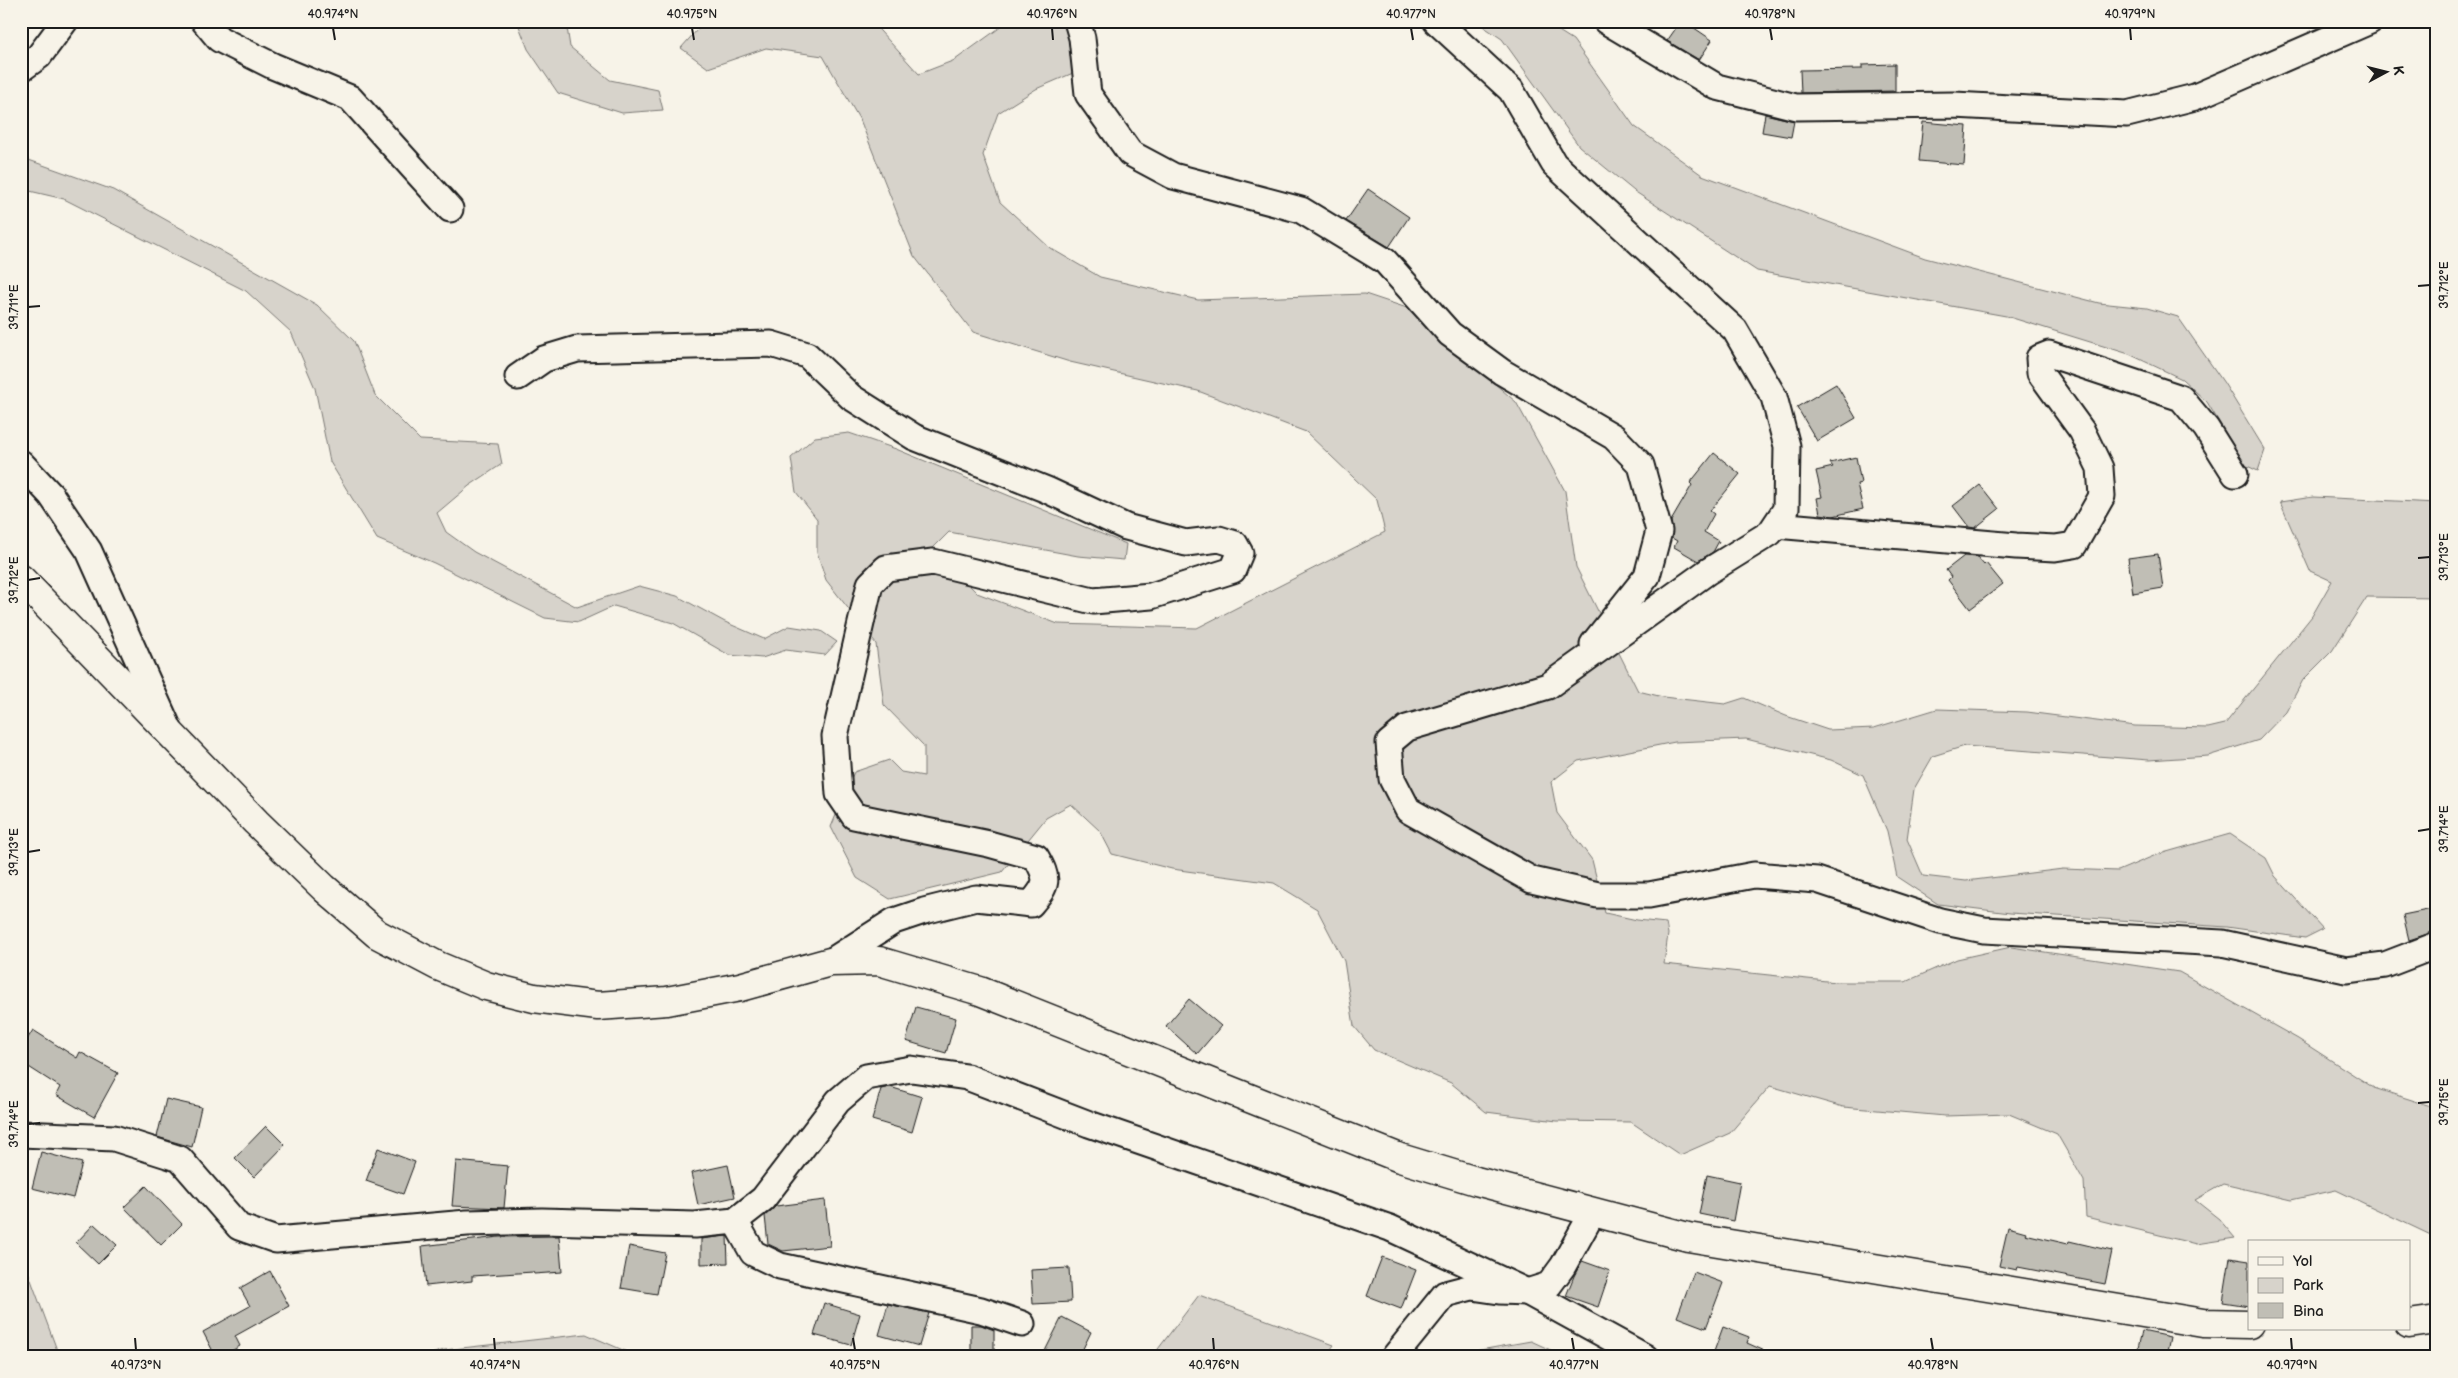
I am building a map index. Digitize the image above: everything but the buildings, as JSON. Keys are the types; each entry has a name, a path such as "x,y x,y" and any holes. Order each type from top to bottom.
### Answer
{"street":[{"path":"21,70 39,56 65,21"},
{"path":"204,21 220,39 273,66 350,98 450,209"},
{"path":"1077,21 1082,38 1088,94 1130,153 1173,176 1301,210 1385,261 1450,334 1502,372 1614,437 1640,465 1659,531 1647,576 1575,668"},
{"path":"1436,21 1512,90 1554,164 1735,330 1774,397 1787,446 1786,509 1770,533 1707,572 1548,686 1406,728 1389,743 1392,779 1408,810 1532,880 1598,895 1649,895 1754,875 1817,880 1940,920 1984,930 2222,943 2346,970 2385,965 2437,945"},
{"path":"1606,21 1717,87 1796,106 1954,105 2127,114 2196,97 2370,21"},
{"path":"518,378 544,359 577,349 771,344 807,355 850,397 914,437 1047,490 1126,527 1186,542 1219,539 1235,544 1240,553 1233,570 1151,596 1093,601 933,562 886,568 870,584 835,736 839,794 854,816 988,844 1036,858 1046,874 1045,887 1031,904 976,898 924,911 894,922 830,962"},
{"path":"1776,525 2016,546 2055,548 2074,545 2102,496 2100,468 2082,431 2040,374 2039,358 2050,354 2181,398 2206,428 2235,474"},
{"path":"21,462 51,495 89,551 171,734"},
{"path":"21,579 256,822 324,888 378,934 438,966 486,986 534,998 598,1006 650,1003 740,987 830,962 879,961 980,991 1400,1158 1593,1212 1688,1237 2203,1323 2248,1324"},
{"path":"21,1134 114,1138 180,1159 239,1227 276,1240 467,1223 542,1221 694,1225 735,1221 762,1199 838,1101 866,1077 911,1069 967,1077 1089,1124 1390,1228 1527,1292 1645,1357"},
{"path":"1394,1357 1445,1294 1472,1287 1499,1292 1527,1292 1549,1284 1564,1266 1593,1212"},
{"path":"735,1221 753,1253 780,1266 981,1310 1022,1324"},
{"path":"2410,1324 2437,1320"}],"green space":[{"path":"517,21 566,21 570,47 610,80 658,90 663,110 622,113 558,93 528,49"},
{"path":"705,21 871,21 919,74 955,60 1009,21 1067,21 1073,73 1036,89 998,113 983,155 1000,202 1050,248 1100,277 1198,300 1365,294 1407,308 1516,402 1565,491 1576,567 1638,691 1663,697 1725,704 1744,698 1786,716 1828,730 1874,728 1937,709 2027,712 2135,726 2208,728 2225,724 2312,616 2332,581 2310,571 2280,502 2313,497 2437,503 2437,598 2367,597 2332,651 2303,680 2286,712 2259,740 2208,756 2149,760 1965,746 1933,756 1914,789 1907,839 1923,876 1966,881 2063,869 2118,871 2156,855 2230,834 2266,858 2275,876 2323,929 2305,938 2227,927 2010,913 1938,904 1897,877 1887,831 1863,775 1831,760 1746,739 1675,742 1578,761 1551,782 1557,813 1592,860 1605,913 1637,920 1666,923 1668,934 1664,964 1836,982 1905,982 1957,959 2011,947 2179,972 2298,1039 2374,1088 2437,1108 2437,1238 2336,1190 2291,1200 2223,1184 2195,1200 2219,1219 2235,1238 2196,1244 2086,1217 2084,1181 2057,1134 2009,1114 1945,1116 1843,1107 1770,1086 1730,1133 1680,1155 1631,1122 1557,1121 1486,1112 1451,1083 1374,1050 1354,1026 1344,961 1317,909 1274,883 1172,869 1112,854 1100,831 1071,804 1046,818 1002,872 890,899 857,878 831,827 854,772 889,760 901,772 924,776 924,746 884,705 876,644 826,580 817,552 817,519 796,492 791,458 815,437 849,433 896,449 1126,544 1124,560 1078,556 949,532 933,548 977,593 1058,624 1197,628 1385,532 1377,500 1306,432 1198,391 1070,362 973,332 914,256 861,122 823,56 766,48 708,68 681,48"},
{"path":"1475,21 1543,21 1573,40 1634,126 1702,175 1925,258 2099,303 2147,308 2178,317 2224,383 2265,450 2258,471 2245,465 2207,402 2182,379 2129,354 2006,316 1757,271 1634,191 1579,146 1502,39"},
{"path":"21,155 26,159 113,190 317,305 354,341 375,395 420,440 498,444 502,464 469,486 437,513 446,532 474,552 577,607 639,586 677,596 725,622 764,639 789,626 821,631 837,642 825,655 786,650 762,658 729,655 673,623 614,606 579,622 545,618 434,563 377,539 330,462 315,388 291,332 246,291 64,199 21,189"},
{"path":"21,1253 57,1350 60,1357 21,1357"},
{"path":"1199,1295 1334,1345 1325,1357 1152,1357"},
{"path":"586,1334 639,1357 421,1357 444,1350"},
{"path":"1531,1341 1566,1357 1458,1357 1463,1353"}]}
